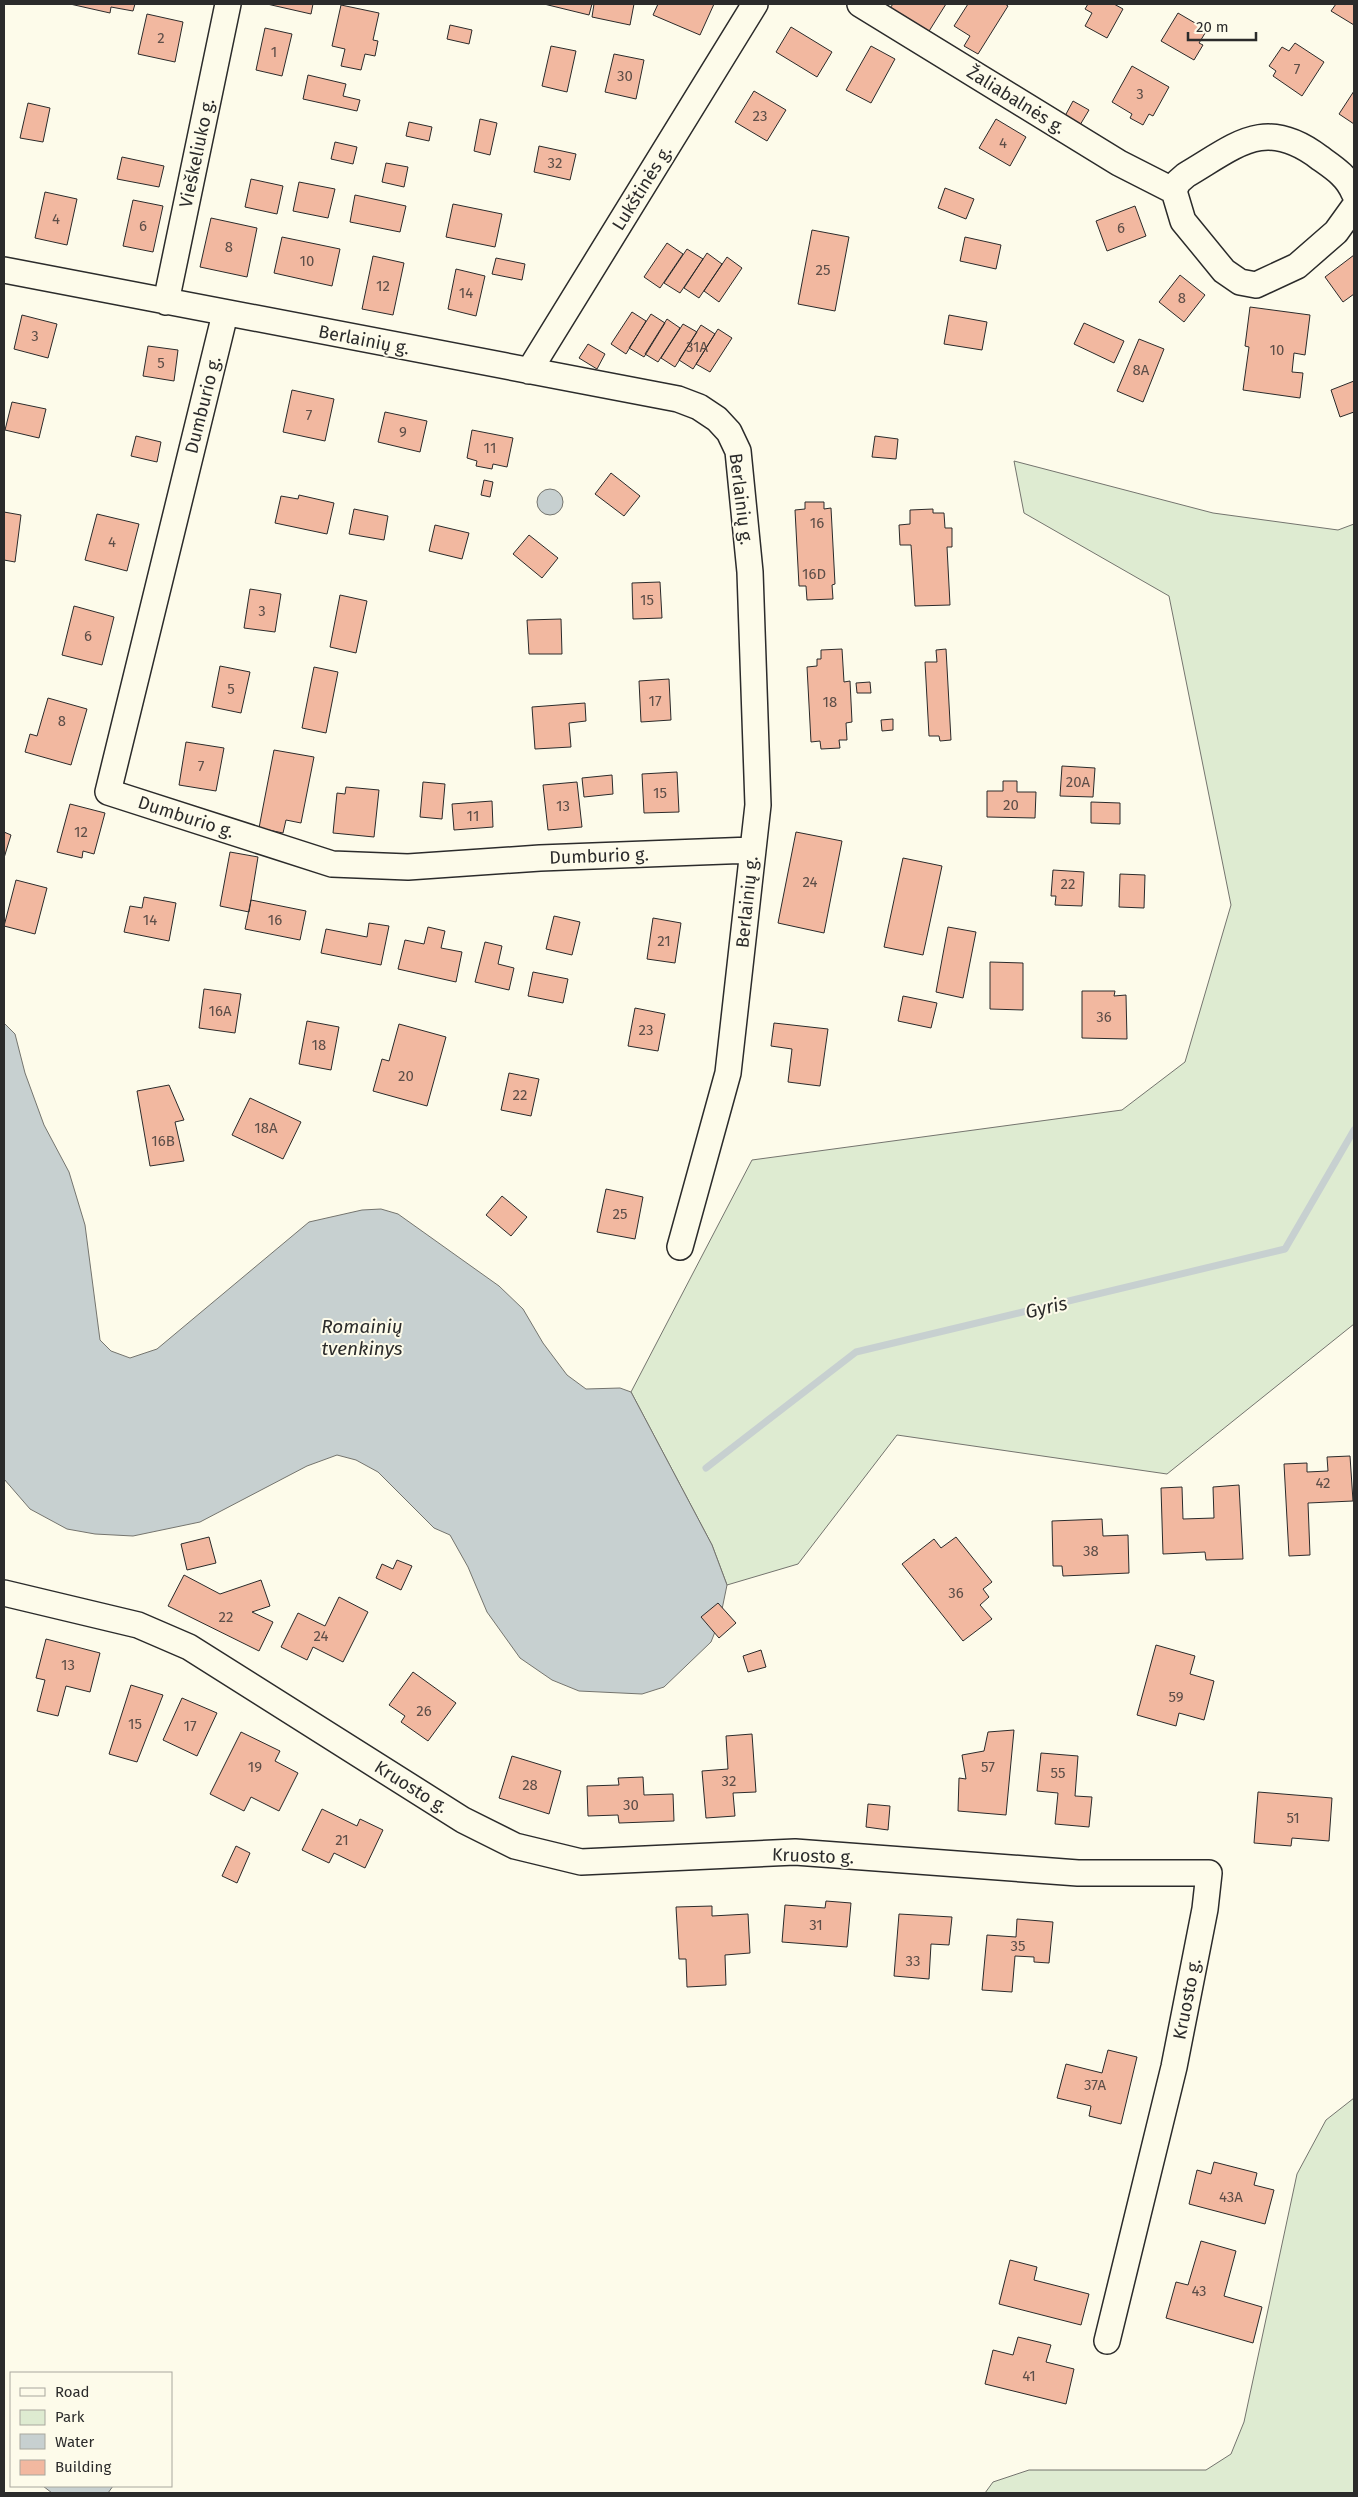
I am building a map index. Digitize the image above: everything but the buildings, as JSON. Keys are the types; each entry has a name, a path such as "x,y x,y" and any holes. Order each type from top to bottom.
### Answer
{"street":[{"name":"Vieškeliuko g.","path":"166,302 228,4"},
{"name":"Lukštinės g.","path":"529,371 755,4"},
{"name":"Žaliabalnės g.","path":"860,4 1119,163 1174,190"},
{"path":"1354,193 1345,176 1303,145 1274,136 1249,139 1186,175 1174,190 1183,222 1224,271 1240,282 1256,285 1297,266 1336,232 1354,207"},
{"name":"Berlainių g.","path":"4,270 225,314 678,399 699,407 717,419 729,432 738,451 750,572 758,805 728,1073 680,1247"},
{"name":"Dumburio g.","path":"225,314 108,792 332,864 408,867 540,858 752,850"},
{"name":"Kruosto g.","path":"4,1593 138,1626 189,1647 463,1820 515,1846 581,1862 795,1852 1078,1873 1209,1873 1205,1909 1174,2067 1127,2266 1107,2341"}],"green space":[{"path":"1014,461 1213,513 1338,530 1354,524 1354,1324 1167,1474 897,1435 798,1564 727,1585 712,1545 631,1392 752,1160 1122,1110 1185,1062 1231,905 1169,596 1024,513"},
{"path":"1354,2098 1354,2493 985,2493 993,2482 1029,2470 1206,2470 1231,2454 1244,2422 1297,2174 1326,2120"}],"water":[{"path":"550,489 559,493 563,502 559,511 550,515 541,511 537,502 541,493"},
{"name":"Romainių tvenkinys","path":"4,1023 15,1034 25,1073 44,1125 69,1172 85,1225 100,1340 111,1351 130,1358 157,1349 309,1222 362,1210 381,1209 398,1214 499,1286 523,1309 543,1343 567,1375 586,1389 620,1388 631,1392 712,1545 727,1585 720,1619 711,1642 664,1687 642,1694 579,1691 552,1680 520,1658 487,1612 468,1567 450,1535 434,1528 378,1472 356,1460 337,1455 307,1466 200,1522 133,1536 95,1534 67,1529 30,1509 4,1479"},
{"path":"44,2487 112,2487 108,2493 52,2493"}],"waterway":[{"name":"Gyris","path":"706,1468 856,1352 1285,1249 1354,1130"}]}
